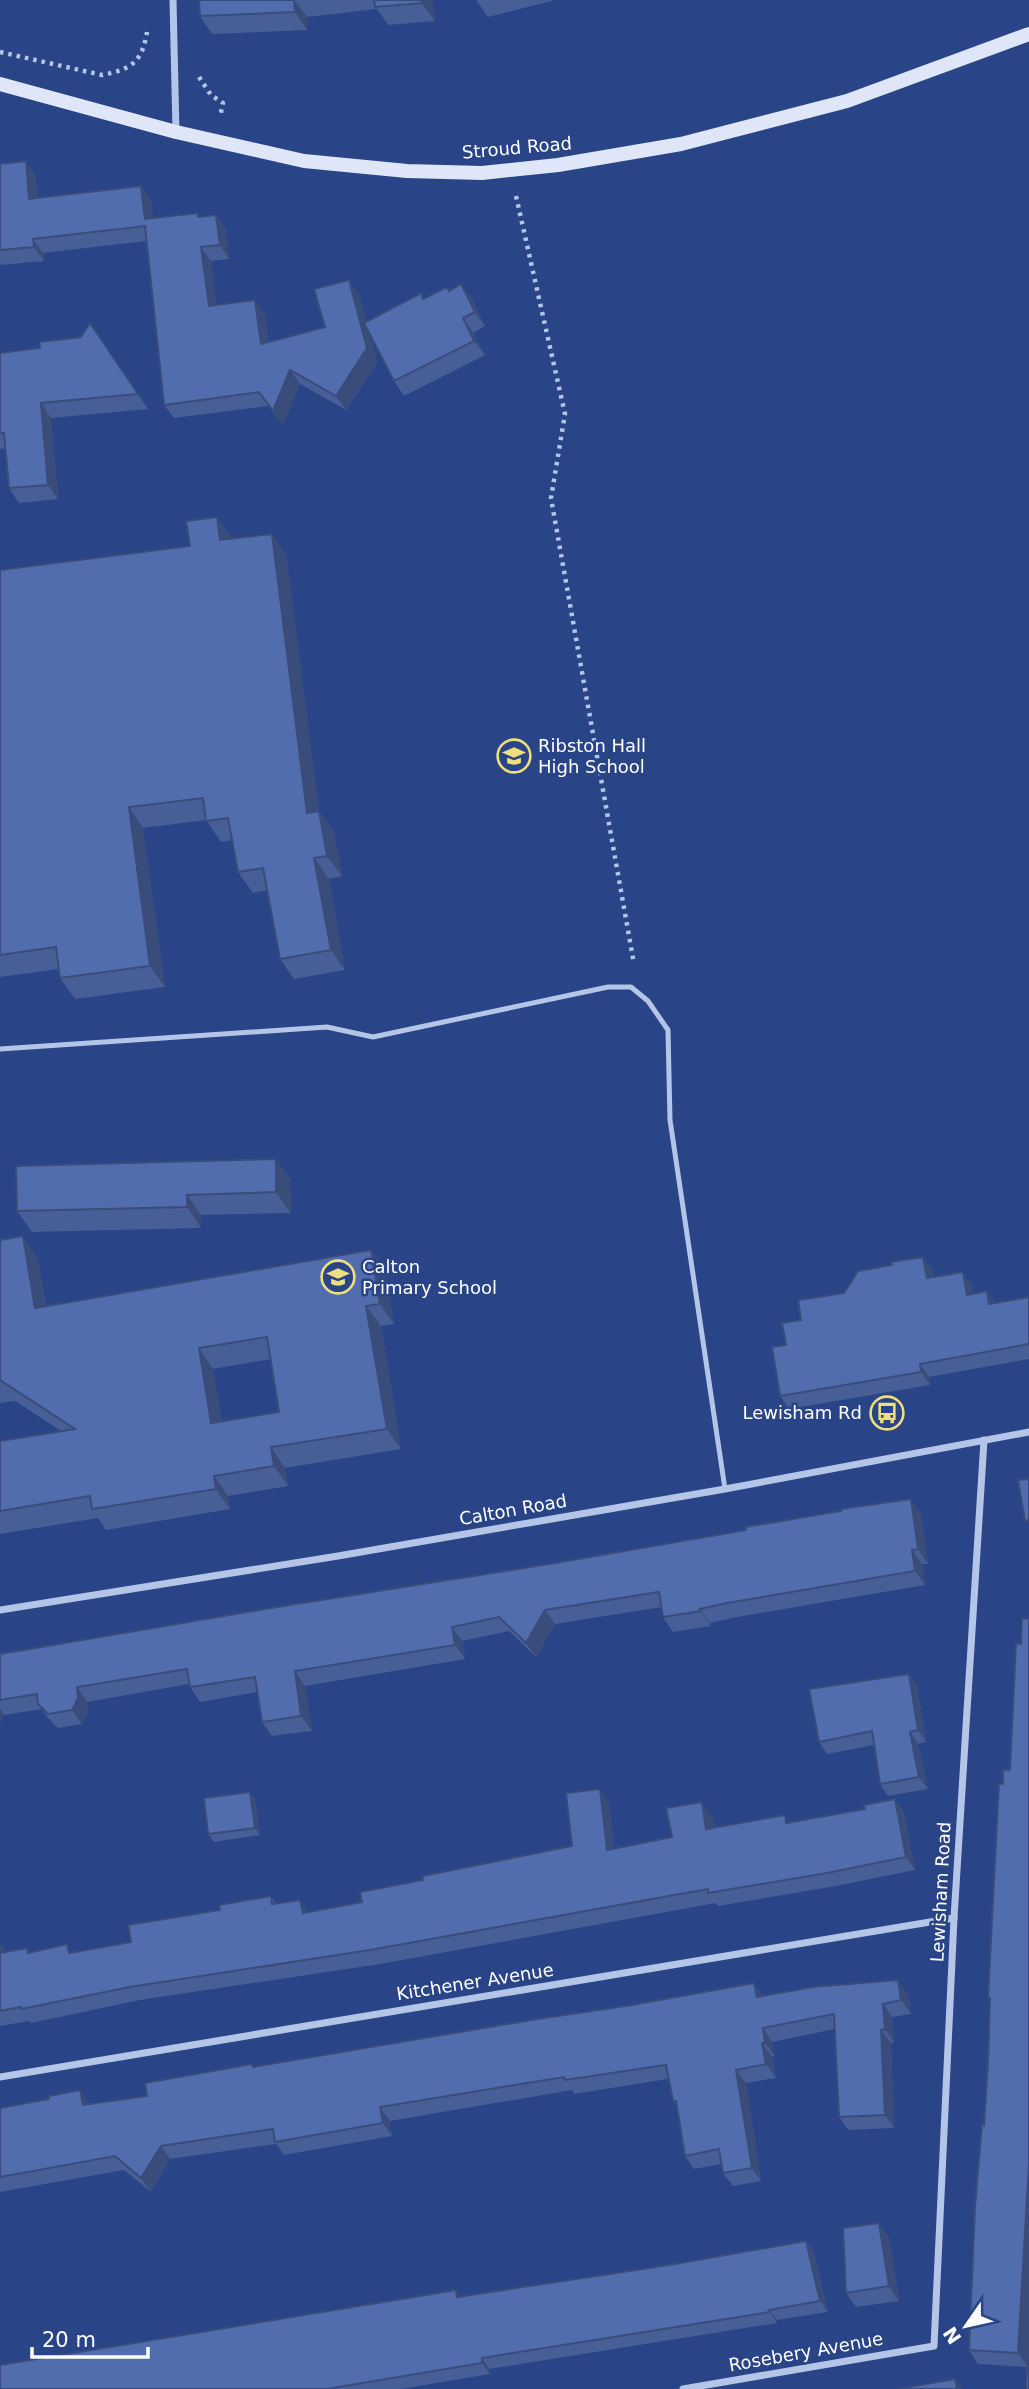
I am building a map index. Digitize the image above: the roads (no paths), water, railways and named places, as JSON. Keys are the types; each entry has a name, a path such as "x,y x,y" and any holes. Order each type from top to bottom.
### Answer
{"main road":[{"name":"Stroud Road","path":"0,84 176,132 304,161 407,171 482,173 558,166 681,144 847,101 1029,34"}],"street":[{"path":"173,0 176,132"},
{"name":"Calton Road","path":"0,1610 725,1489 1029,1432"},
{"name":"Lewisham Road","path":"934,2346 954,1918 984,1440"},
{"name":"Kitchener Avenue","path":"0,2077 954,1918"},
{"name":"Rosebery Avenue","path":"683,2389 934,2346"}],"lane":[{"path":"0,1049 327,1027 373,1037 608,987 631,987 649,1001 668,1030 670,1120 725,1489"}],"place":[{"name":"Ribston Hall High School","path":"514,756"},
{"name":"Calton Primary School","path":"338,1277"},
{"name":"Lewisham Rd","path":"887,1413"}]}
